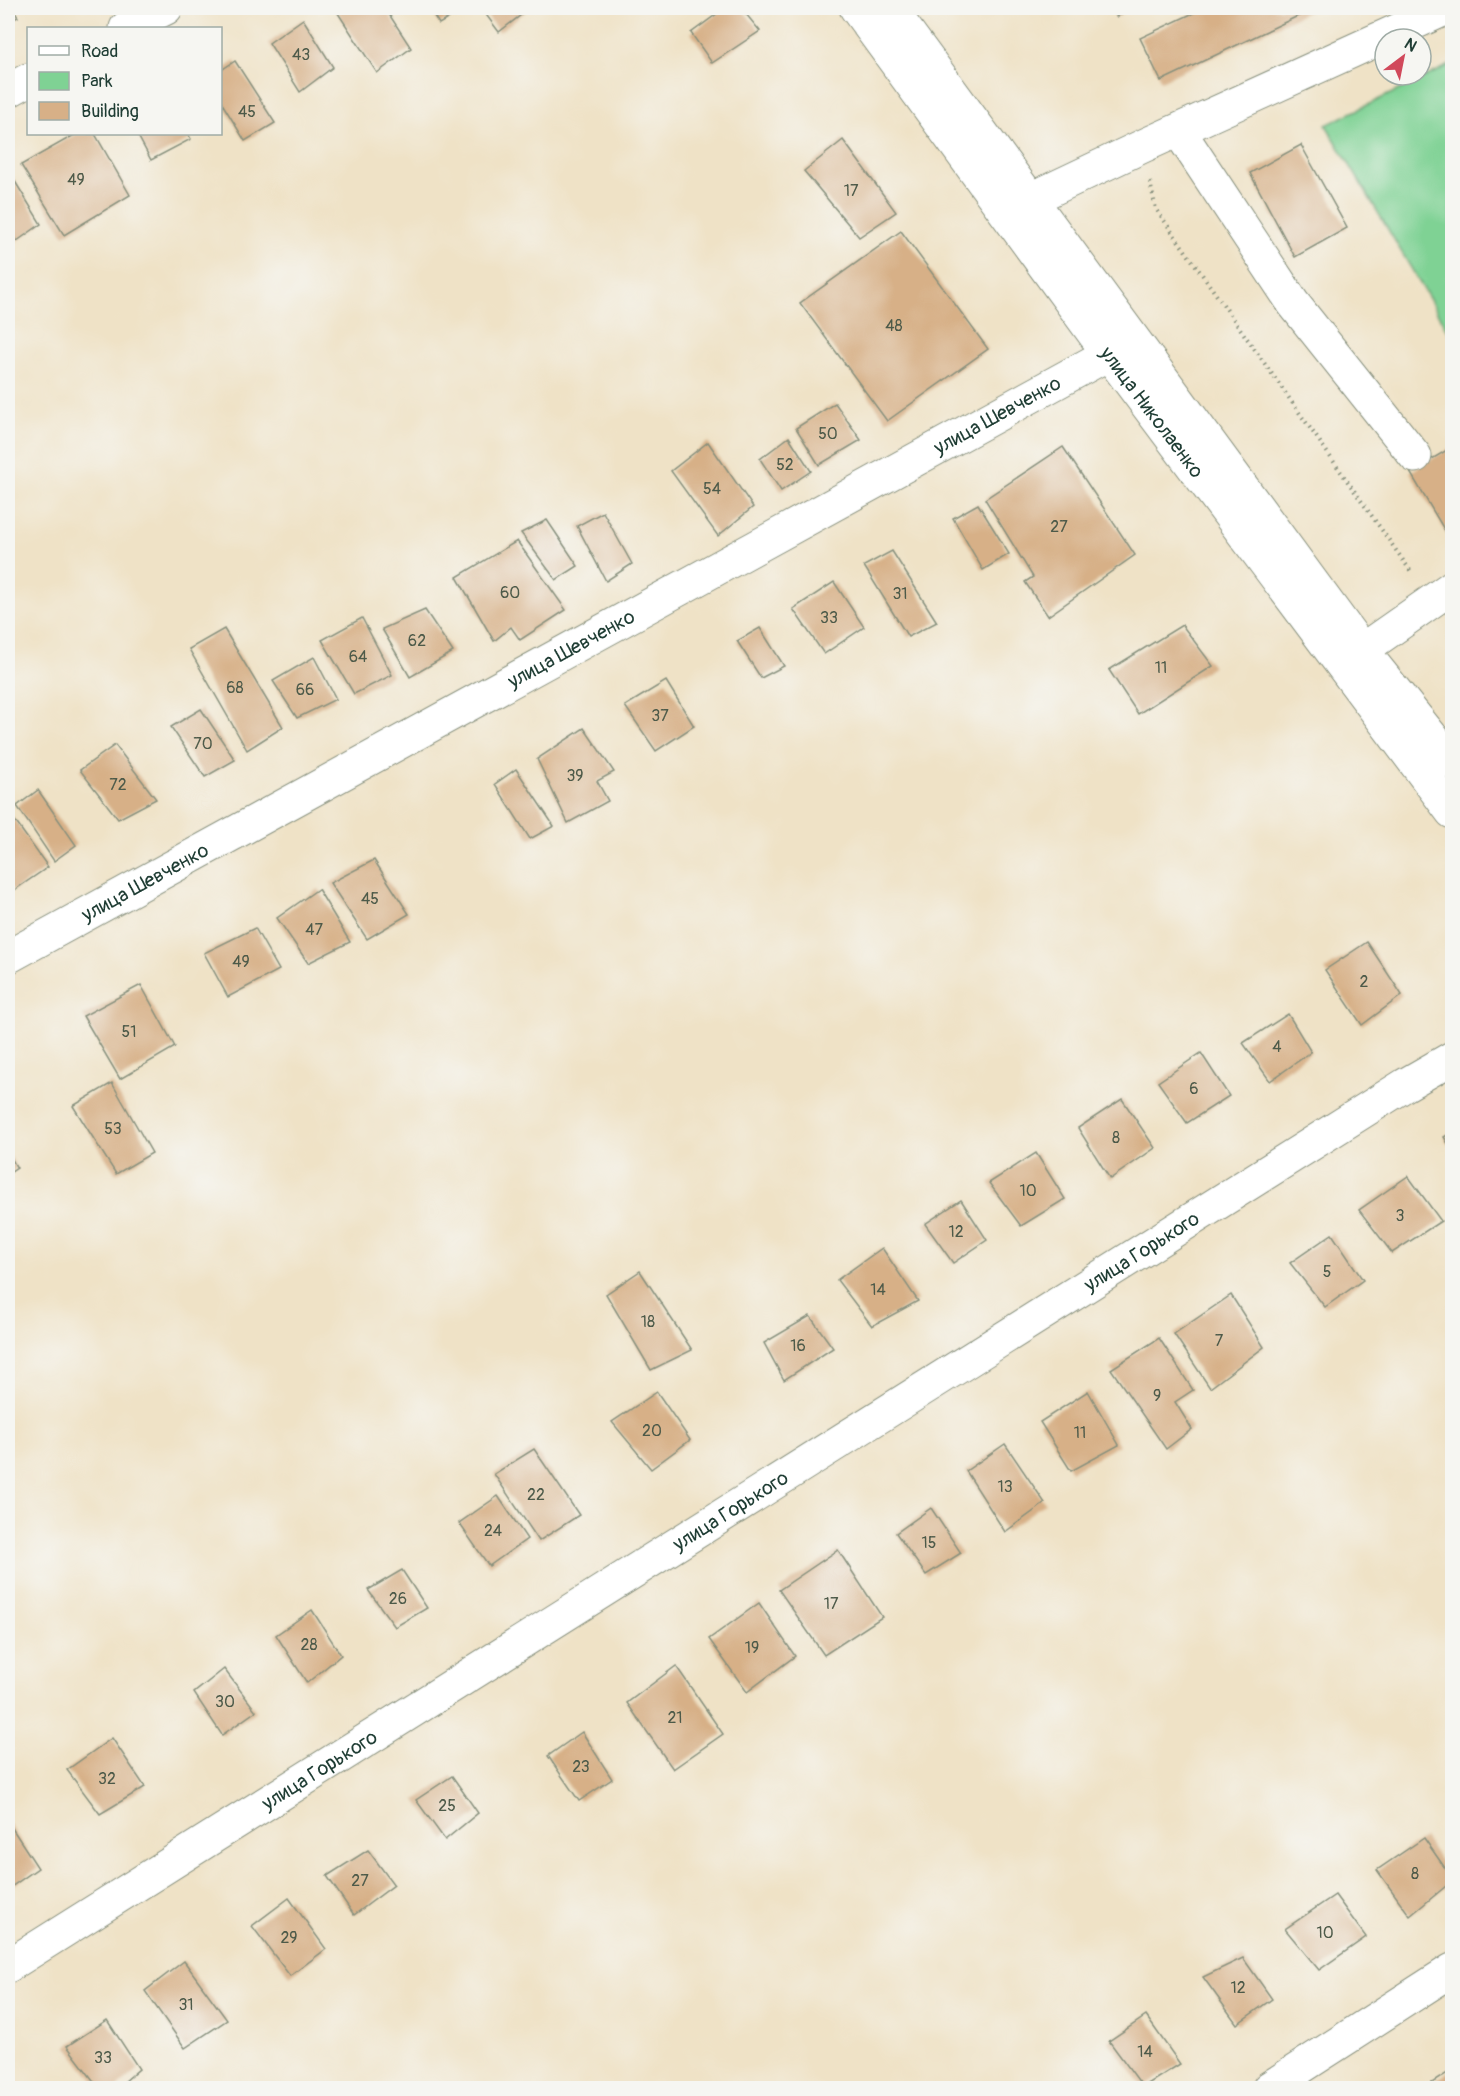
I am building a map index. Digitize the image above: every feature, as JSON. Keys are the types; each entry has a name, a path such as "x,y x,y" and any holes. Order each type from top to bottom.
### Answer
{"street":[{"path":"128,27 166,8"},
{"name":"улица Николаенко","path":"856,8 1018,205"},
{"name":"улица Николаенко","path":"890,8 1018,205 1452,812"},
{"path":"1018,205 1447,8"},
{"path":"8,91 27,81"},
{"path":"1179,131 1293,303 1415,456"},
{"name":"улица Николаенко","path":"1121,347 1452,762"},
{"name":"улица Шевченко","path":"8,957 1121,347"},
{"path":"1362,650 1442,594"},
{"name":"улица Горького","path":"8,1966 1405,1085 1452,1058"},
{"path":"1269,2088 1452,1970"}],"path":[{"path":"1143,146 1156,209 1442,594"}],"green space":[{"path":"1452,64 1452,337 1326,125 1404,87 1433,87 1433,73"}],"building":[{"path":"8,8 12,8 18,17 8,22"},
{"path":"340,8 385,8 411,48 377,73 336,10"},
{"path":"429,8 466,8 439,24"},
{"path":"481,8 530,8 499,32"},
{"path":"725,8 741,8 760,31 712,63 691,33"},
{"path":"1109,8 1129,8 1117,17"},
{"path":"1204,8 1315,8 1161,81 1140,38"},
{"path":"303,19 333,67 300,92 269,43"},
{"path":"235,61 275,123 245,141 222,103 222,70"},
{"path":"74,135 96,135 130,195 64,235 21,165"},
{"path":"138,135 189,135 191,139 151,160"},
{"path":"843,140 896,212 859,237 804,171"},
{"path":"1301,145 1347,228 1295,257 1250,173"},
{"path":"8,170 41,224 17,241 8,226"},
{"path":"901,231 988,349 887,421 800,303"},
{"path":"835,403 861,440 819,465 796,428"},
{"path":"789,437 811,471 781,491 760,459"},
{"path":"708,442 753,507 718,536 671,471"},
{"path":"1063,447 1135,555 1048,616 1025,582 1033,577 985,499"},
{"path":"1452,447 1452,534 1448,536 1410,472"},
{"path":"978,504 1009,554 983,570 953,518"},
{"path":"603,512 632,564 606,581 577,526"},
{"path":"547,520 578,566 556,580 521,533"},
{"path":"517,541 566,610 520,640 511,627 494,641 457,577"},
{"path":"892,551 937,622 908,637 864,566"},
{"path":"834,582 864,627 824,654 793,609"},
{"path":"425,610 453,652 410,677 382,629"},
{"path":"362,618 392,675 354,694 322,640"},
{"path":"1182,625 1213,666 1138,714 1109,670"},
{"path":"760,628 784,666 761,678 737,641"},
{"path":"224,629 283,727 247,750 189,649"},
{"path":"314,657 336,699 297,718 273,681"},
{"path":"666,681 694,726 656,751 625,706"},
{"path":"201,709 235,760 205,777 171,727"},
{"path":"584,728 614,772 597,781 608,801 568,823 537,759"},
{"path":"115,745 156,799 118,819 80,770"},
{"path":"516,769 554,826 530,839 495,784"},
{"path":"38,790 76,845 54,861 17,806"},
{"path":"10,814 48,867 13,891 8,883 8,815"},
{"path":"374,860 409,914 367,939 330,883"},
{"path":"318,889 350,942 308,963 277,918"},
{"path":"255,928 279,970 228,997 204,953"},
{"path":"1367,942 1402,995 1362,1025 1325,970"},
{"path":"141,985 175,1047 120,1079 83,1016"},
{"path":"1288,1014 1311,1052 1270,1081 1243,1043"},
{"path":"1201,1053 1229,1096 1187,1123 1158,1082"},
{"path":"112,1083 152,1153 116,1174 73,1106"},
{"path":"1122,1099 1155,1148 1110,1179 1078,1128"},
{"path":"1452,1132 1452,1150 1444,1137"},
{"path":"8,1153 17,1168 8,1174"},
{"path":"1036,1153 1065,1199 1021,1226 989,1183"},
{"path":"1408,1176 1441,1221 1392,1253 1359,1210"},
{"path":"961,1200 987,1240 953,1263 925,1224"},
{"path":"1332,1234 1363,1280 1325,1307 1290,1263"},
{"path":"882,1248 918,1301 872,1326 837,1280"},
{"path":"640,1271 692,1350 651,1370 606,1294"},
{"path":"1231,1295 1264,1347 1210,1388 1174,1334"},
{"path":"810,1316 833,1348 784,1380 764,1343"},
{"path":"1159,1338 1193,1390 1175,1402 1192,1429 1166,1449 1111,1369"},
{"path":"1088,1391 1119,1445 1071,1471 1040,1422"},
{"path":"657,1392 690,1440 651,1469 612,1422"},
{"path":"1005,1444 1045,1503 1005,1532 966,1471"},
{"path":"534,1449 579,1515 539,1541 494,1474"},
{"path":"498,1496 527,1539 489,1566 459,1523"},
{"path":"931,1508 961,1553 926,1575 896,1533"},
{"path":"838,1550 882,1617 824,1655 779,1590"},
{"path":"402,1570 427,1608 395,1627 368,1590"},
{"path":"759,1603 795,1656 747,1692 709,1639"},
{"path":"312,1610 341,1655 307,1683 276,1635"},
{"path":"676,1666 723,1734 673,1769 627,1703"},
{"path":"224,1669 256,1711 222,1735 194,1693"},
{"path":"582,1732 612,1779 579,1801 548,1756"},
{"path":"112,1738 145,1787 100,1814 67,1770"},
{"path":"452,1776 478,1813 445,1840 416,1800"},
{"path":"8,1822 38,1868 8,1889"},
{"path":"1424,1838 1452,1881 1410,1916 1377,1870"},
{"path":"368,1850 394,1885 354,1915 327,1876"},
{"path":"1335,1895 1366,1937 1319,1970 1285,1929"},
{"path":"289,1898 326,1949 290,1976 252,1926"},
{"path":"1243,1958 1272,1999 1237,2024 1203,1977"},
{"path":"184,1961 227,2020 185,2048 145,1991"},
{"path":"1146,2016 1180,2064 1143,2087 1109,2041"},
{"path":"107,2020 139,2069 117,2088 99,2088 67,2046"},
{"path":"1452,2070 1452,2088 1424,2088"}]}
